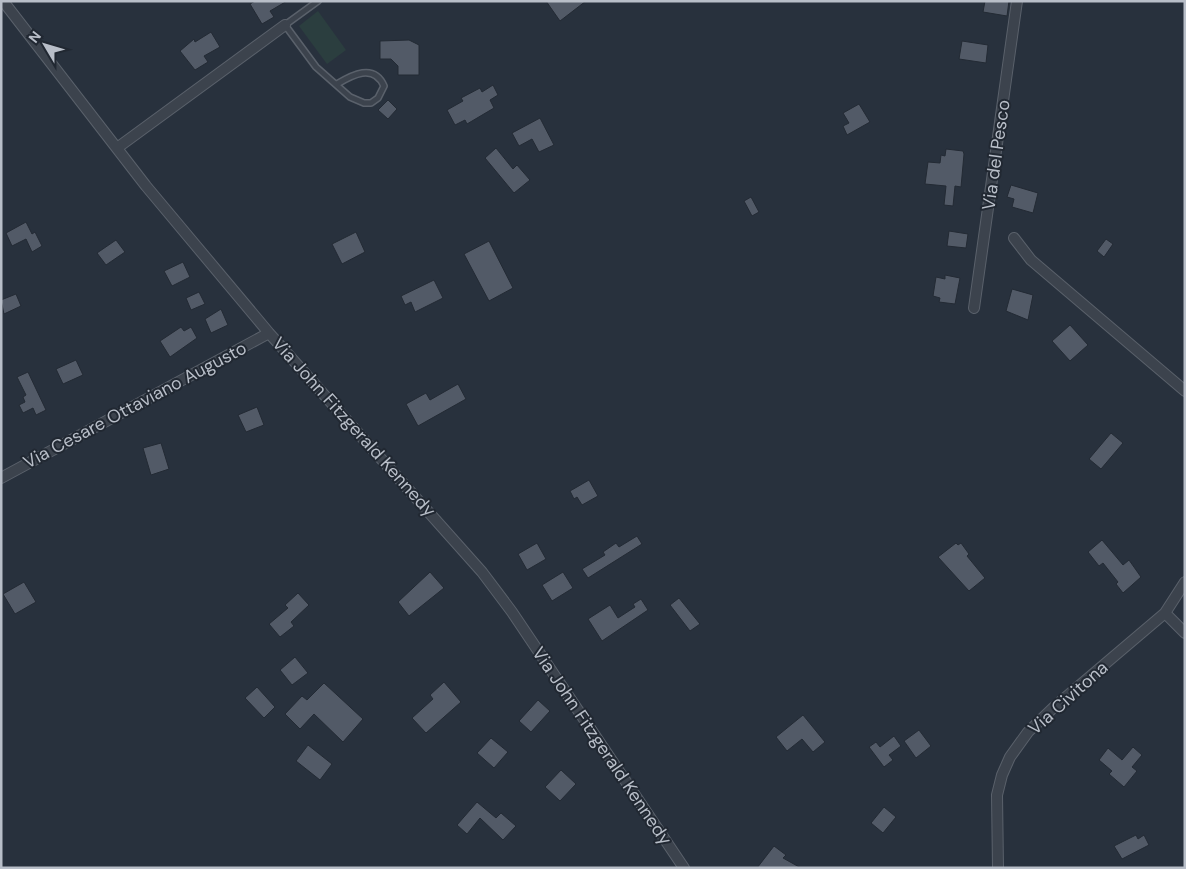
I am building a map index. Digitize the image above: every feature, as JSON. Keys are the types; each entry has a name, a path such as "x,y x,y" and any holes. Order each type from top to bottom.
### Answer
{"street":[{"name":"Via John Fitzgerald Kennedy","path":"2,1 140,179 269,333 482,572 512,612 684,868"},
{"name":"Via del Pesco","path":"974,308 1017,1"},
{"path":"117,148 285,26"},
{"path":"1014,238 1031,260 1185,391"},
{"name":"Via Cesare Ottaviano Augusto","path":"1,478 269,333"},
{"name":"Via Civitona","path":"998,868 998,790 1010,757 1046,714 1166,613 1185,582"},
{"path":"1166,613 1185,634"}],"lane":[{"path":"318,1 285,26 316,67 338,84 350,97 367,103 378,98 383,90 380,79 366,72 353,74 338,84"}],"shaded area":[{"path":"318,11 346,50 327,64 299,26"}],"building":[{"path":"255,1 287,1 270,11 274,17 262,24 250,4"},
{"path":"546,1 586,1 560,21"},
{"path":"985,1 1009,1 1007,16 983,12"},
{"path":"211,32 220,47 204,56 208,62 195,70 180,51 194,39 195,42"},
{"path":"409,40 419,45 419,75 398,75 398,66 391,59 380,59 380,41"},
{"path":"962,41 988,45 986,63 959,59"},
{"path":"493,85 498,95 490,100 494,108 467,124 465,120 455,125 447,110 463,101 461,98 480,88 482,92"},
{"path":"388,100 397,109 388,119 378,110"},
{"path":"859,104 870,122 847,135 843,126 849,123 843,113"},
{"path":"540,118 554,145 539,152 532,139 519,146 512,133"},
{"path":"496,148 513,169 517,165 530,180 514,193 485,158"},
{"path":"946,149 963,151 964,154 961,187 955,186 953,206 944,205 946,186 925,184 928,162 940,163 941,155 945,156"},
{"path":"1011,185 1038,193 1033,213 1012,207 1014,199 1007,197"},
{"path":"751,197 759,212 752,216 744,201"},
{"path":"26,222 32,234 35,232 42,246 32,252 26,239 12,246 6,233"},
{"path":"949,231 968,234 966,248 947,246"},
{"path":"356,232 365,252 342,264 332,244"},
{"path":"1106,239 1113,244 1104,257 1097,251"},
{"path":"116,240 125,252 106,265 97,253"},
{"path":"489,241 513,288 489,301 464,254"},
{"path":"183,262 190,277 172,286 164,271"},
{"path":"945,275 960,278 955,304 939,302 940,298 933,296 936,277 945,279"},
{"path":"434,280 443,298 415,312 411,302 405,305 401,296"},
{"path":"1012,289 1033,295 1028,320 1006,311"},
{"path":"199,292 205,304 191,310 186,298"},
{"path":"16,294 21,306 4,314 1,300"},
{"path":"221,309 228,325 211,333 205,319"},
{"path":"1070,325 1088,345 1070,361 1052,341"},
{"path":"181,327 184,331 191,327 197,338 170,357 160,341"},
{"path":"76,360 83,375 63,384 56,369"},
{"path":"28,372 46,410 36,415 33,408 23,413 19,405 25,402 23,397 26,395 17,377"},
{"path":"458,384 466,399 418,426 406,404 426,393 430,400"},
{"path":"257,407 264,425 246,432 238,415"},
{"path":"1111,433 1123,443 1101,469 1089,459"},
{"path":"161,443 169,469 151,475 143,448"},
{"path":"589,480 598,496 582,505 577,497 574,499 570,491"},
{"path":"637,536 642,544 588,578 582,569 605,555 603,552 616,543 619,547"},
{"path":"1102,540 1123,565 1129,560 1141,577 1123,593 1116,584 1118,582 1103,563 1099,566 1088,552"},
{"path":"537,543 546,559 527,570 518,554"},
{"path":"956,543 958,545 961,543 969,554 967,556 985,578 969,591 938,557"},
{"path":"430,572 444,588 409,616 398,602"},
{"path":"563,572 573,588 552,601 542,585"},
{"path":"24,582 36,602 15,614 3,594"},
{"path":"298,593 309,605 291,622 294,626 280,637 269,624 288,608 285,605"},
{"path":"679,598 700,624 690,631 670,605"},
{"path":"641,599 648,610 602,641 588,619 610,605 618,618 635,607 633,604"},
{"path":"295,657 308,673 292,685 280,670"},
{"path":"444,682 461,702 426,733 412,718 433,699 430,695"},
{"path":"324,683 363,719 343,742 314,714 300,729 285,714 302,696 307,700"},
{"path":"257,687 275,707 264,718 245,698"},
{"path":"538,700 550,711 531,732 519,721"},
{"path":"803,715 825,742 813,752 802,739 787,751 776,737"},
{"path":"919,730 931,746 916,758 904,741"},
{"path":"894,736 901,746 889,755 893,760 884,767 869,747 876,742 880,747"},
{"path":"491,738 508,752 494,768 477,753"},
{"path":"308,745 332,764 320,780 296,761"},
{"path":"1133,747 1142,755 1132,767 1137,771 1124,787 1109,774 1112,771 1099,760 1108,748 1122,760"},
{"path":"561,770 576,784 560,801 545,787"},
{"path":"477,802 496,818 501,813 516,826 503,840 480,818 467,834 457,825"},
{"path":"884,807 896,817 883,833 871,823"},
{"path":"1136,835 1138,839 1144,835 1149,845 1122,859 1114,846"},
{"path":"774,846 786,855 783,858 801,868 757,868"}]}
